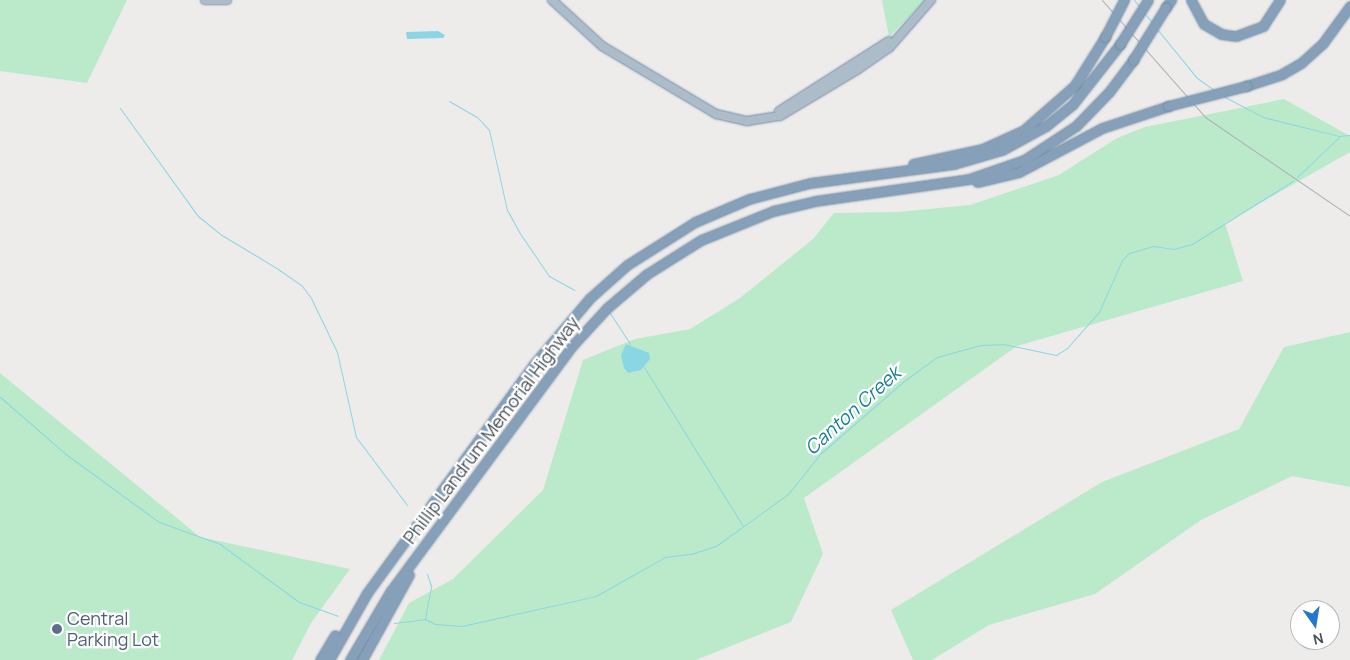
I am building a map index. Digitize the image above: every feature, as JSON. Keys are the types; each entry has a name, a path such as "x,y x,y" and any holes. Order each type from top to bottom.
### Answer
{"highway":[{"path":"853,177 972,152 1013,137 1036,122 1067,95 1089,66 1124,0"},
{"name":"Phillip Landrum Memorial Highway","path":"329,660 367,593 555,337 612,278 660,242 726,208 787,188 954,164 1013,145 1046,126 1073,104 1096,79 1148,0"},
{"path":"1191,0 1204,24 1221,34 1236,36 1263,26 1280,0"},
{"path":"1341,0 1341,15"},
{"name":"Phillip Landrum Memorial Highway","path":"350,660 379,609 572,346 607,308 653,269 700,240 773,211 815,201 934,186 993,172 1040,152 1095,108 1133,60 1169,4"},
{"path":"934,186 1007,176 1043,162 1102,128 1168,106 1246,86 1282,74 1301,63 1323,43 1341,15 1350,6"},
{"path":"362,660 431,536"},
{"path":"320,660 367,593"}],"main road":[{"path":"205,0 227,0"},
{"path":"552,0 595,41 703,107 734,120 766,119 787,112 848,76 889,48 931,0"}],"green space":[{"path":"0,0 127,0 87,83 0,71"},
{"path":"882,0 925,0 889,37"},
{"path":"1284,99 1350,136 1350,152 1225,223 1243,281 1017,346 804,498 823,554 791,622 696,660 379,660 409,603 453,579 543,490 583,360 635,339 690,329 740,298 813,239 834,213 897,212 970,205 1059,175 1117,138 1145,127"},
{"path":"1350,332 1350,487 1292,476 1201,520 1095,594 989,625 932,660 913,660 891,610 1102,482 1239,429 1284,347"},
{"path":"0,373 200,537 350,569 311,623 292,660 0,660"}],"water":[{"path":"438,31 445,35 443,38 407,39 406,32"},
{"path":"626,344 649,353 650,359 641,370 628,373 624,368 621,355"}],"waterway":[{"path":"1134,0 1139,6"},
{"path":"1145,14 1152,22"},
{"path":"1157,29 1197,78 1214,90"},
{"path":"1223,96 1263,117 1339,136 1350,135"},
{"path":"449,101 477,117 489,130 507,210 519,232 549,276 574,290"},
{"path":"120,108 198,216 220,234 278,269 302,286 311,298 337,352 356,437 407,505"},
{"name":"Canton Creek","path":"1297,177 1339,137"},
{"name":"Canton Creek","path":"394,623 425,619 435,624 462,626 596,596 665,557 691,554 716,546 788,494 820,454 904,381 937,357 980,345 1003,344 1056,355 1067,348 1099,312 1122,260 1129,253 1154,246 1174,249 1192,244 1293,181"},
{"path":"610,313 630,344"},
{"path":"644,367 743,526"},
{"path":"0,397 67,455 159,522 220,544 299,602 338,616"},
{"path":"425,618 431,586 427,574"}],"railway":[{"path":"1102,0 1205,117 1350,216"}],"place":[{"name":"Central Parking Lot","path":"57,629"}]}
